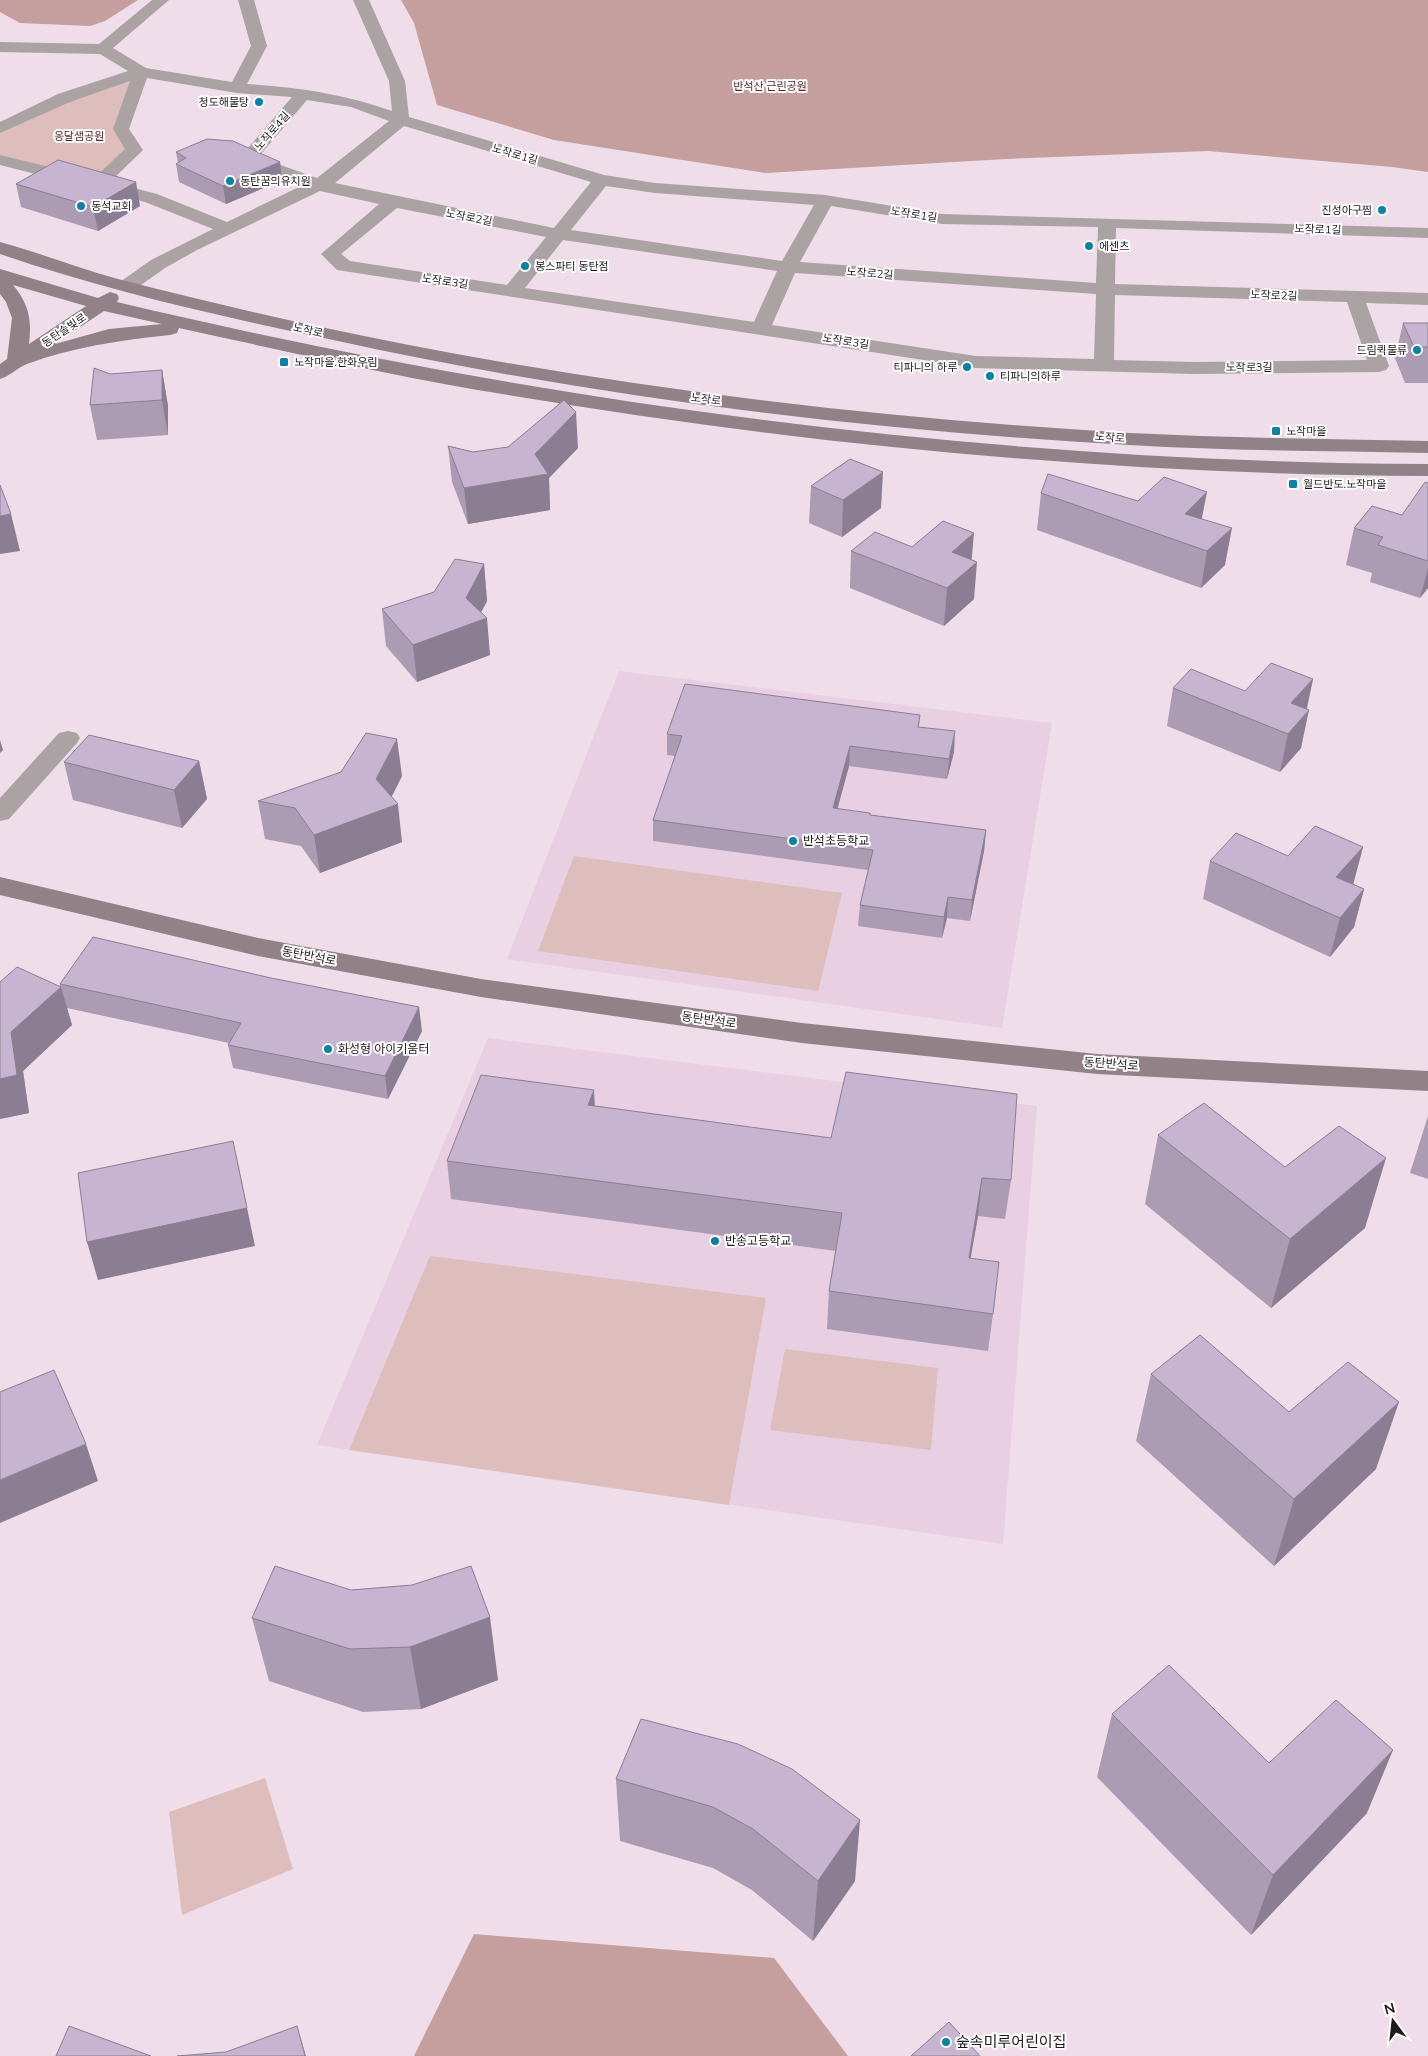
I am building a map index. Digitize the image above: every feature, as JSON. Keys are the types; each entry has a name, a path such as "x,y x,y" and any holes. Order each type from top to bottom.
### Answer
{"street":[{"path":"0,47 103,49 161,0"},
{"path":"237,88 259,46 246,0"},
{"path":"127,286 158,264 227,228 328,180 401,120 397,81 362,0"},
{"name":"노작로4길","path":"103,49 141,72 237,88 354,103 401,120"},
{"path":"97,185 134,150 121,129 141,72"},
{"name":"노작로4길","path":"0,128 64,98 141,72"},
{"name":"노작로4길","path":"303,95 250,156 269,168 319,185"},
{"name":"노작로1길","path":"401,120 602,180 655,188 825,200 942,219 1107,222 1426,237"},
{"path":"0,160 151,198 227,228"},
{"path":"512,291 602,180"},
{"name":"노작로2길","path":"319,185 393,202 558,234 788,267 1105,289 1428,299"},
{"path":"762,328 788,267 825,200"},
{"name":"노작로3길","path":"393,202 330,254 344,266 976,362 1104,364 1195,368 1379,366 1355,298"},
{"path":"1104,364 1107,222"},
{"name":"노작로","path":"0,248 127,286 375,345 544,377 642,392 839,415 954,426 1132,439 1428,447"},
{"path":"0,273 22,269 26,257"},
{"name":"노작로","path":"0,273 52,292 200,327 470,384 580,402 768,427 1088,458 1220,465 1428,470"},
{"path":"0,282 20,307 22,318 17,361 109,335 200,327"},
{"name":"동탄솔빛로","path":"0,373 127,286"},
{"path":"200,327 189,321 193,315 205,311 224,310"},
{"path":"1376,446 1399,457 1385,470"},
{"path":"0,813 68,738"},
{"name":"동탄반석로","path":"0,886 258,947 471,987 792,1032 1097,1064 1428,1081"}],"shaded area":[{"name":"반석초등학교","path":"619,671 1052,723 1002,1028 507,959"},
{"name":"반송고등학교","path":"488,1038 1037,1106 1003,1544 317,1445"}],"green space":[{"path":"0,0 138,0 105,21 90,26 20,23 0,12"},
{"name":"반석산 근린공원","path":"401,0 1428,0 1428,172 1392,167 1208,151 1006,159 766,173 554,140 437,105 414,23"},
{"name":"옹달샘공원","path":"138,75 119,129 130,148 96,181 0,156 0,130 13,123"},
{"path":"574,856 842,893 818,991 538,951"},
{"path":"430,1256 766,1298 729,1505 349,1450"},
{"path":"785,1349 938,1368 931,1450 770,1430"},
{"path":"265,1778 293,1869 182,1915 169,1812"},
{"path":"474,1934 774,1958 848,2056 414,2056"}],"building":[{"path":"207,139 233,141 280,162 223,186 176,164 186,158 176,152"},
{"path":"58,160 136,182 93,207 16,184"},
{"path":"1403,323 1428,323 1428,347 1414,347"},
{"path":"94,368 110,374 162,370 162,400 90,405"},
{"path":"564,400 576,412 535,454 548,474 464,488 448,446 473,452 508,447"},
{"path":"850,459 883,472 843,500 811,486"},
{"path":"1048,474 1138,501 1164,477 1207,492 1185,514 1232,528 1207,551 1041,493"},
{"path":"1425,482 1428,483 1428,561 1378,545 1383,537 1354,528 1372,506 1402,515"},
{"path":"0,485 11,514 0,516"},
{"path":"943,521 974,533 952,552 977,562 947,588 851,551 875,532 912,547"},
{"path":"455,559 484,564 466,598 487,618 413,645 382,609 434,592"},
{"path":"1271,663 1313,679 1291,703 1309,710 1288,734 1173,688 1191,669 1245,691"},
{"path":"685,684 920,715 918,727 955,731 949,759 850,746 833,808 870,813 870,815 986,830 972,900 948,897 944,917 860,905 873,850 653,820 682,736 667,734"},
{"path":"366,733 397,739 376,779 398,804 314,835 295,808 258,801 341,772"},
{"path":"89,735 199,761 174,790 64,762"},
{"path":"1315,826 1363,847 1336,877 1364,889 1340,918 1210,861 1236,833 1288,856"},
{"path":"93,937 271,978 419,1007 385,1076 228,1045 241,1023 60,984"},
{"path":"17,967 61,987 11,1032 17,1075 0,1079 0,982"},
{"name":"반송고등학교","path":"846,1072 1017,1094 1011,1180 982,1178 969,1258 999,1262 993,1314 829,1291 842,1213 447,1161 481,1075 594,1090 588,1105 831,1138"},
{"path":"1204,1103 1285,1167 1339,1126 1386,1158 1290,1239 1158,1135"},
{"path":"233,1141 247,1208 87,1242 78,1173"},
{"path":"1200,1335 1289,1412 1348,1362 1399,1402 1294,1499 1151,1374"},
{"path":"54,1370 86,1444 0,1480 0,1392"},
{"path":"275,1566 351,1590 412,1585 471,1566 490,1617 410,1647 350,1649 252,1618"},
{"path":"1169,1665 1269,1763 1336,1700 1393,1750 1273,1875 1112,1714"},
{"path":"641,1719 738,1744 792,1769 860,1820 818,1881 753,1829 713,1807 616,1779"},
{"name":"숲속미루어린이집","path":"949,2022 980,2056 911,2056"},
{"path":"69,2026 151,2056 56,2056"},
{"path":"297,2026 305,2056 177,2056 226,2052"}],"place":[{"name":"청도해물탕","path":"259,102"},
{"name":"동탄꿈의유치원","path":"230,181"},
{"name":"동석교회","path":"81,206"},
{"name":"진성아구찜","path":"1382,210"},
{"name":"에센츠","path":"1089,246"},
{"name":"봉스파티 동탄점","path":"525,266"},
{"name":"드림퀵물류","path":"1417,350"},
{"name":"노작마을.한화우림","path":"284,362"},
{"name":"티파니의 하루","path":"967,367"},
{"name":"티파니의하루","path":"990,376"},
{"name":"노작마을","path":"1276,431"},
{"name":"월드반도.노작마을","path":"1293,484"},
{"name":"반석초등학교","path":"793,841"},
{"name":"화성형 아이키움터","path":"328,1049"},
{"name":"반송고등학교","path":"715,1241"},
{"name":"숲속미루어린이집","path":"946,2042"}]}
